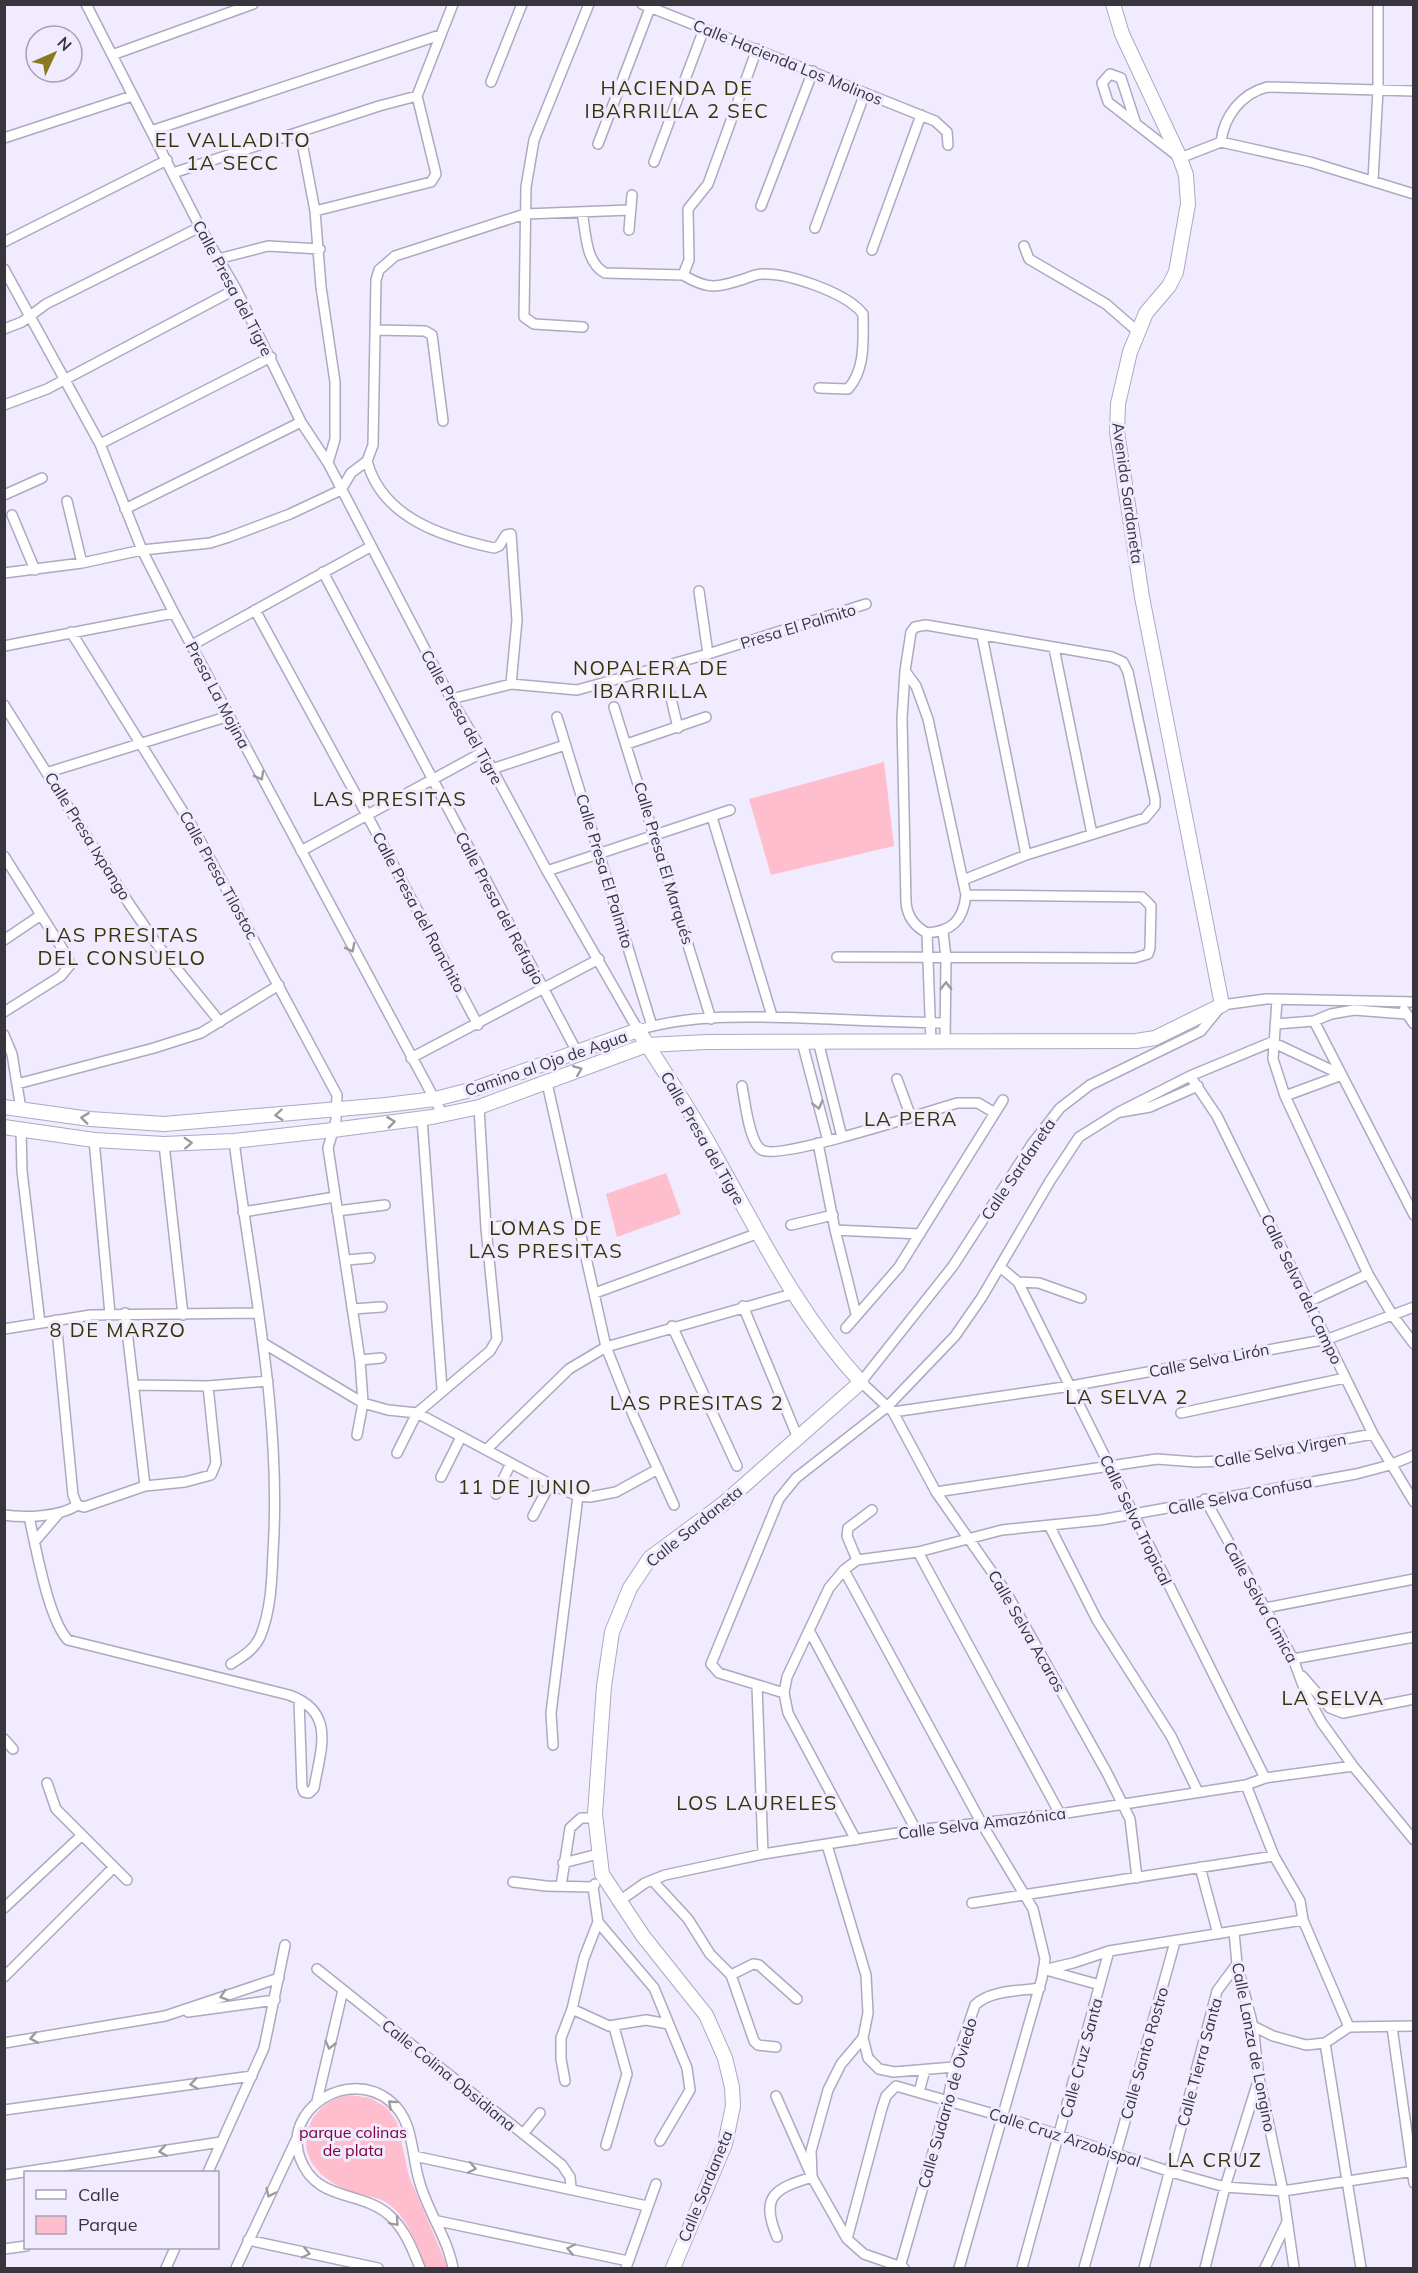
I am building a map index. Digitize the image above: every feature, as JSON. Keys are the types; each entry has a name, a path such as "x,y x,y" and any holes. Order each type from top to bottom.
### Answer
{"street":[{"name":"Calle Presa del Tigre","path":"86,4 200,227 271,357 302,422 328,463 451,699 483,752 547,871 638,1030 702,1130 756,1234 792,1294 821,1335 865,1386 888,1406"},
{"path":"112,55 253,4"},
{"path":"315,211 431,182 436,174 417,96 453,4"},
{"path":"491,82 522,4"},
{"path":"583,327 534,324 524,317 525,214 534,140 589,4"},
{"name":"Avenida Sardaneta","path":"1113,4 1122,34 1187,156 1188,204 1176,272 1169,286 1146,313 1137,331 1118,404 1117,432 1142,597 1229,1004"},
{"path":"1373,180 1378,90 1378,4"},
{"path":"598,144 646,6"},
{"name":"Calle Hacienda Los Molinos","path":"646,6 935,121 947,132 948,145"},
{"path":"654,162 704,28"},
{"path":"151,131 440,35"},
{"path":"683,275 689,260 688,209 708,184 757,49"},
{"path":"761,206 813,71"},
{"path":"1136,124 1121,78 1110,74 1102,83 1107,102 1136,124 1187,156 1216,144 1310,162 1413,194"},
{"path":"1216,144 1226,121 1245,96 1267,87 1413,91"},
{"path":"814,228 865,93"},
{"path":"4,138 132,96"},
{"path":"173,173 417,96"},
{"path":"872,250 921,115"},
{"path":"300,132 315,211 320,249 321,286 337,401 335,439 328,463"},
{"path":"4,242 167,160"},
{"path":"629,230 632,195"},
{"path":"4,573 82,563 142,550 210,543 290,514 341,490 351,473 367,461 373,445 376,426 376,280 385,262 395,256 525,214 546,211 630,210"},
{"path":"582,212 590,256 598,269 605,273 683,275 708,287 727,285 760,274 771,275 803,281 857,306 863,314 862,358 854,382 848,389 819,388"},
{"path":"4,329 30,316 46,304 200,227"},
{"path":"218,259 267,246 320,249"},
{"path":"1024,246 1029,259 1106,304 1137,331"},
{"name":"Presa La Mojina","path":"4,269 100,444 142,550 174,613 443,1115"},
{"path":"4,405 64,380 236,290"},
{"path":"375,330 425,330 432,335 443,422"},
{"path":"100,444 271,357"},
{"path":"125,509 302,422"},
{"path":"367,461 377,488 397,508 450,539 494,548 499,546 506,535 511,534 517,620 511,684"},
{"path":"4,495 42,478"},
{"path":"67,501 82,563"},
{"path":"12,515 35,570"},
{"path":"192,645 370,547"},
{"name":"Calle Presa del Refugio","path":"323,572 577,1052"},
{"path":"699,591 701,621 708,654"},
{"name":"Presa El Palmito","path":"451,699 511,684 577,690 708,654 866,604"},
{"name":"Calle Presa del Ranchito","path":"255,610 367,814 478,1025"},
{"path":"4,646 174,613"},
{"path":"905,671 916,686 928,718 966,895 965,907 955,925 942,931 927,933 913,922 907,911 906,902 902,718 905,671 909,638 915,627 926,625 1112,657 1119,659 1126,666 1155,806 1145,818 1026,855 963,880"},
{"name":"Calle Presa Tilostoc","path":"71,632 195,831 337,1095 337,1110 328,1148 360,1360 363,1402 357,1435"},
{"path":"982,636 1026,855"},
{"path":"1054,648 1092,834"},
{"path":"670,694 678,728"},
{"name":"Calle Presa Ixpango","path":"4,705 49,772 151,935 220,1022"},
{"name":"Calle Presa El Marqués","path":"615,707 711,1019"},
{"path":"49,772 229,716"},
{"name":"Calle Presa El Palmito","path":"557,717 652,1026"},
{"path":"627,744 706,717"},
{"path":"492,769 565,745"},
{"path":"301,851 483,752"},
{"path":"547,871 601,855 730,810"},
{"path":"712,817 772,1016"},
{"path":"4,1012 61,976 70,965 6,861"},
{"path":"837,957 1135,958 1148,954 1150,948 1151,906 1142,897 966,895"},
{"path":"4,940 41,915"},
{"path":"942,931 946,958 945,1042"},
{"path":"927,933 931,1042"},
{"path":"411,1058 478,1025 599,959"},
{"path":"17,1084 201,1033 279,985"},
{"path":"1229,1004 1256,1000 1413,1002"},
{"path":"1277,1000 1276,1024 1272,1042 1273,1059 1285,1096 1368,1274 1413,1344"},
{"path":"1400,1002 1413,1024"},
{"name":"Camino al Ojo de Agua","path":"4,1127 94,1140 164,1144 234,1141 422,1119 479,1107 647,1045 802,1041 1136,1041 1155,1038 1229,1004"},
{"name":"Calle Sardaneta","path":"672,2268 725,2144 733,2106 732,2087 725,2058 706,2015 624,1898 602,1874 595,1818 607,1660 612,1632 630,1588 650,1558 723,1504 798,1438 865,1386 953,1266 1032,1143 1060,1108 1090,1085 1201,1031 1229,1004"},
{"path":"1276,1024 1314,1021 1331,1014 1354,1010 1406,1014"},
{"name":"Camino al Ojo de Agua","path":"4,1107 90,1119 164,1124 337,1110 435,1099 499,1082 652,1026 711,1019 772,1016 945,1023"},
{"path":"1314,1021 1413,1215"},
{"path":"4,1035 12,1054 21,1109"},
{"path":"802,1041 823,1142 835,1230 856,1314"},
{"path":"818,1041 842,1137"},
{"path":"856,1840 788,1713 784,1693 718,1673 712,1667 711,1660 779,1499 796,1478 888,1406 955,1336 1000,1267 1055,1172 1079,1137 1119,1112 1190,1076 1272,1042 1342,1075"},
{"path":"1285,1096 1342,1075"},
{"name":"Calle Selva del Campo","path":"1190,1076 1217,1116 1310,1301 1373,1434 1413,1502"},
{"path":"897,1079 911,1117"},
{"path":"547,1083 606,1347 674,1505"},
{"path":"742,1086 756,1145 770,1153 842,1137 967,1101 978,1103 995,1113"},
{"path":"1119,1112 1135,1112 1198,1086"},
{"path":"846,1328 899,1267 1003,1100"},
{"path":"397,1453 417,1413 442,1389 496,1345 479,1107"},
{"path":"422,1119 442,1389"},
{"path":"21,1130 22,1171 40,1323"},
{"path":"94,1140 110,1314"},
{"path":"231,1664 252,1650 261,1636 271,1590 274,1499 268,1381 234,1141"},
{"path":"164,1144 183,1315"},
{"path":"243,1212 335,1197"},
{"path":"337,1211 385,1205"},
{"path":"791,1225 833,1215"},
{"path":"486,1228 512,1225"},
{"path":"835,1230 920,1234"},
{"path":"595,1293 756,1234"},
{"path":"346,1260 370,1258"},
{"name":"Calle Selva Tropical","path":"1000,1267 1018,1282 1265,1779"},
{"path":"1310,1301 1368,1274"},
{"path":"1018,1282 1039,1283 1081,1298"},
{"path":"486,1450 569,1369 606,1347 672,1326 792,1294"},
{"path":"743,1306 798,1438"},
{"path":"352,1309 382,1307"},
{"name":"Calle Selva Lirón","path":"888,1406 1071,1386 1328,1339 1413,1307"},
{"path":"4,1329 56,1320 125,1313 183,1315 258,1313"},
{"path":"125,1313 145,1486"},
{"path":"56,1320 73,1495 77,1505"},
{"path":"672,1326 737,1466"},
{"path":"263,1343 363,1402 388,1410 417,1413 550,1484 578,1496 590,1497 616,1492 658,1469"},
{"path":"360,1360 381,1358"},
{"path":"1180,1413 1345,1378"},
{"path":"133,1385 208,1386 268,1381"},
{"path":"77,1505 84,1507 145,1486 207,1477 214,1472 216,1463 208,1386"},
{"name":"Calle Selva Acaros","path":"888,1406 936,1492 1006,1592 1124,1804 1130,1819 1137,1878"},
{"name":"Calle Selva Virgen","path":"936,1492 1157,1459 1217,1462 1373,1434"},
{"path":"441,1477 461,1437"},
{"name":"Calle Selva Confusa","path":"784,1693 787,1677 829,1588 844,1570 858,1560 918,1552 1002,1530 1050,1527 1134,1515 1205,1499 1356,1474 1390,1465 1413,1455"},
{"path":"496,1494 511,1463"},
{"path":"533,1516 550,1484"},
{"path":"553,1745 550,1713 578,1496"},
{"name":"Calle Selva Cimica","path":"1205,1499 1293,1659 1307,1696 1322,1723 1353,1766 1413,1840"},
{"path":"4,1515 29,1517 67,1512 77,1505"},
{"path":"858,1560 847,1536 850,1525 872,1510"},
{"path":"35,1541 58,1513"},
{"path":"29,1517 51,1604 60,1629 68,1640 299,1700 309,1704 317,1712 321,1725 314,1788 309,1793 304,1792 302,1787 299,1700"},
{"path":"1050,1527 1097,1620 1171,1736 1198,1792"},
{"path":"918,1552 1060,1814"},
{"path":"844,1570 982,1824 1033,1909 1045,1959 1040,1988 959,2268"},
{"path":"1265,1608 1413,1579"},
{"path":"809,1630 916,1830"},
{"path":"1293,1659 1413,1636"},
{"path":"1300,1674 1330,1708 1342,1713 1413,1699"},
{"path":"757,1685 763,1854"},
{"path":"4,1739 13,1749"},
{"name":"Calle Selva Amazónica","path":"624,1898 649,1881 763,1854 916,1830 1060,1814 1353,1766"},
{"path":"47,1783 56,1809 127,1880"},
{"path":"1246,1785 1274,1856 1300,1901 1304,1920 1349,2027"},
{"path":"561,1886 570,1828 575,1821 581,1818 595,1818"},
{"path":"4,1908 81,1836"},
{"path":"827,1845 866,1975 868,2003 863,2038 868,2058 879,2069 894,2072 954,2067"},
{"path":"563,1863 598,1854"},
{"path":"972,1903 1274,1856"},
{"path":"4,1977 114,1867"},
{"path":"1200,1867 1218,1934"},
{"path":"565,2081 561,2059 561,2038 572,2009 584,1958 598,1922 593,1887 602,1874"},
{"path":"649,1881 688,1919 710,1953 731,1975 754,2041 758,2045 776,2047"},
{"path":"513,1882 593,1887"},
{"path":"1043,1970 1109,1951 1304,1920"},
{"path":"598,1922 648,1980 687,2068 690,2090 660,2141"},
{"name":"Calle Lanza de Longino","path":"1234,1932 1237,1964 1253,2026 1259,2078 1283,2191 1294,2268"},
{"name":"Calle Santo Rostro","path":"1083,2268 1175,1942"},
{"path":"208,2171 266,2042 285,1945"},
{"name":"Calle Cruz Santa","path":"1022,2268 1109,1951"},
{"path":"731,1975 753,1964 759,1965 797,1998"},
{"name":"Calle Tierra Santa","path":"1144,2268 1217,1991 1237,1964"},
{"name":"Calle Colina Obsidiana","path":"317,1969 566,2168 571,2187"},
{"path":"1043,1970 1100,1985"},
{"path":"165,2016 279,1978"},
{"name":"Calle Sudario de Oviedo","path":"902,2268 948,2100 954,2067 972,2013 981,1999 1040,1988"},
{"path":"317,2101 343,1990"},
{"path":"4,2043 275,2000"},
{"path":"572,2009 614,2027 646,2020 669,2024"},
{"path":"1253,2026 1287,2041 1306,2045 1325,2043 1349,2027 1413,2026"},
{"path":"606,2145 627,2074 614,2027"},
{"path":"1392,2027 1413,2183"},
{"path":"812,2177 811,2151 828,2090 841,2064 863,2038"},
{"path":"1325,2043 1361,2268"},
{"path":"919,2092 925,2070"},
{"path":"4,2110 252,2076"},
{"path":"1205,2268 1224,2187 1259,2078"},
{"name":"Calle Cruz Arzobispal","path":"847,2239 886,2096 896,2086 1060,2134 1171,2172 1224,2187 1283,2191 1412,2172"},
{"path":"236,2268 306,2115 317,2101 327,2094 348,2088 362,2088 377,2092 390,2101 403,2116 410,2134 419,2180 438,2221 453,2268"},
{"path":"776,2096 812,2177 847,2239 864,2254 902,2268"},
{"path":"523,2134 540,2113"},
{"path":"296,2140 299,2157 318,2183 332,2192 370,2204 387,2213 398,2224 409,2241 420,2268"},
{"path":"30,2171 221,2142"},
{"path":"414,2156 571,2187 647,2206"},
{"path":"4,2175 24,2172"},
{"path":"777,2237 768,2216 775,2193 793,2183 812,2177"},
{"path":"438,2221 627,2265 656,2184"},
{"path":"1270,2268 1265,2268 1287,2222"},
{"path":"249,2240 378,2268"},
{"path":"4,2249 24,2246"},
{"path":"166,2268 174,2249"}],"green space":[{"path":"884,762 894,846 771,875 749,799"},
{"path":"666,1173 681,1214 617,1237 606,1194"},
{"name":"parque colinas de plata","path":"350,2095 370,2098 386,2107 397,2122 409,2176 448,2268 426,2268 412,2234 397,2211 390,2205 341,2188 315,2168 310,2159 306,2139 312,2120 325,2105"}],"district":[{"name":"HACIENDA DE IBARRILLA 2 SEC","path":"677,100"},
{"name":"EL VALLADITO 1A SECC","path":"233,152"},
{"name":"NOPALERA DE IBARRILLA","path":"651,680"},
{"name":"LAS PRESITAS","path":"390,799"},
{"name":"LAS PRESITAS DEL CONSUELO","path":"122,946"},
{"name":"LA PERA","path":"911,1119"},
{"name":"LOMAS DE LAS PRESITAS","path":"546,1240"},
{"name":"8 DE MARZO","path":"118,1330"},
{"name":"LA SELVA 2","path":"1127,1397"},
{"name":"LAS PRESITAS 2","path":"697,1403"},
{"name":"11 DE JUNIO","path":"525,1487"},
{"name":"LA SELVA","path":"1333,1698"},
{"name":"LOS LAURELES","path":"757,1803"},
{"name":"LA CRUZ","path":"1215,2160"}]}
